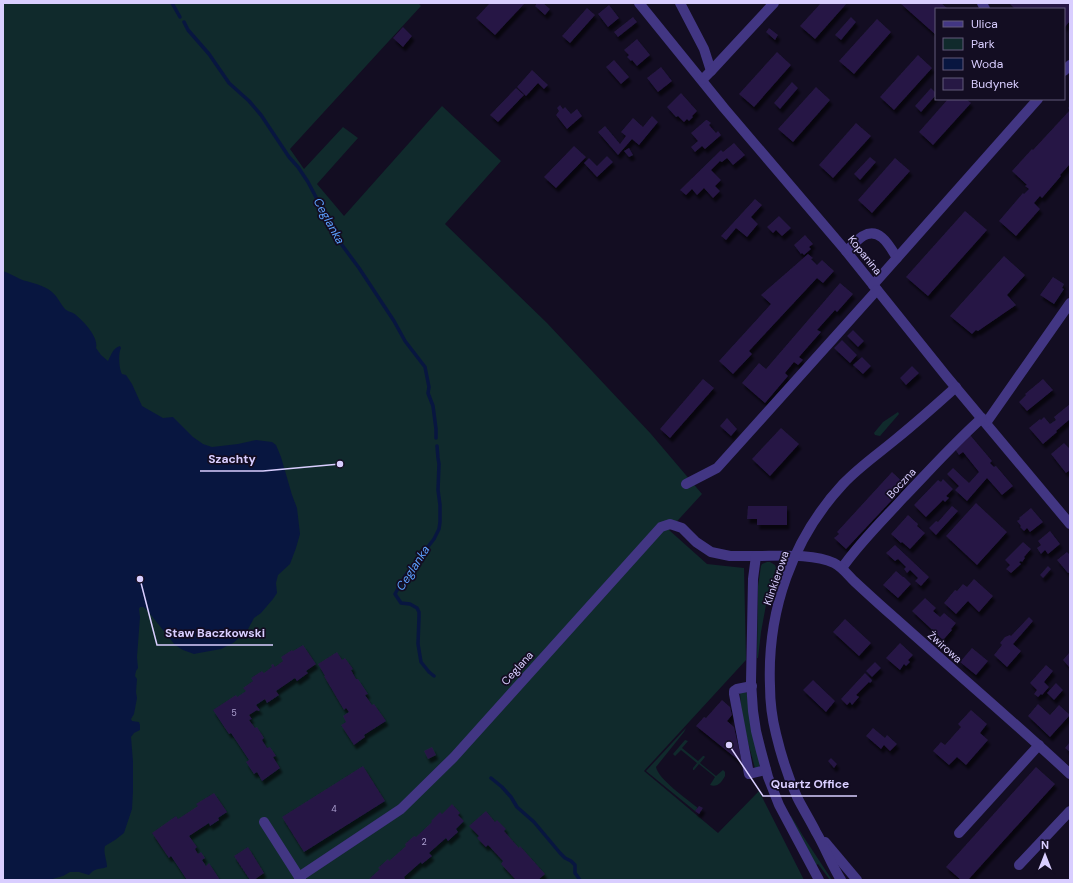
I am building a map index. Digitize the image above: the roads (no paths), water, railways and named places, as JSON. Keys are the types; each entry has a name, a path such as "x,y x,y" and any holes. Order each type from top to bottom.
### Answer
{"street":[{"name":"Kopanina","path":"638,3 724,108 846,251 956,387 1070,524"},
{"path":"680,3 704,49 711,71"},
{"path":"702,80 774,3"},
{"path":"686,484 717,468 875,287 897,258 1037,100"},
{"path":"846,251 864,235 874,233 880,235 886,241 897,258"},
{"name":"Boczna","path":"842,568 873,530 956,442 984,420 1070,303"},
{"name":"Klinkierowa","path":"841,880 831,863 817,832 797,797 775,733 770,691 769,661 773,627 780,594 795,556 815,519 828,501 859,468 896,439 956,387"},
{"name":"Ceglana","path":"264,822 300,879 401,810 454,757 644,544 661,527 670,524 682,528 696,542 711,552 730,556 795,556"},
{"path":"756,556 752,579 752,686 753,711 756,731 766,770 779,805 819,880"},
{"name":"Żwirowa","path":"795,556 825,560 835,563 842,568 853,580 907,629 1070,774"},
{"path":"752,686 737,689 734,691 734,694 749,774 766,770"},
{"path":"959,833 1039,745"},
{"path":"1019,865 1070,811"},
{"name":"Klinkierowa","path":"817,832 857,880"}],"water":[{"path":"3,271 20,279 45,287 52,292 65,309 75,314 86,325 93,334 96,348 108,361 114,350 120,346 119,361 121,372 122,374 126,375 132,384 142,406 163,418 173,417 193,437 203,444 212,447 256,440 272,442 276,445 297,508 300,534 290,564 278,575 276,583 277,593 273,599 261,613 254,618 247,631 233,643 221,649 194,654 183,650 175,645 147,610 140,607 137,657 138,668 135,676 137,679 137,698 134,714 131,719 132,721 139,722 140,730 134,733 131,737 133,762 132,809 124,833 105,846 104,851 107,867 94,870 89,875 79,872 70,872 63,876 49,880 3,880"}],"waterway":[{"name":"Ceglanka","path":"172,3 180,17"},
{"name":"Ceglanka","path":"184,22 188,30 209,54 229,83 249,101 261,115 289,157 298,167 308,182 339,241 394,321 405,341 425,367 429,387 428,393 433,406 436,438"},
{"name":"Ceglanka","path":"434,676 421,662 418,644 419,612 417,608 410,604 401,603 395,594 405,576 434,539 439,529 440,505 438,490 439,464 437,446"},
{"name":"Ceglanka","path":"491,778 502,787 517,807 534,822 560,853 575,865 575,873 580,880"}],"place":[{"name":"Szachty","path":"340,464"},
{"name":"Staw Baczkowski","path":"140,579"},
{"name":"Quartz Office","path":"729,745"}]}
